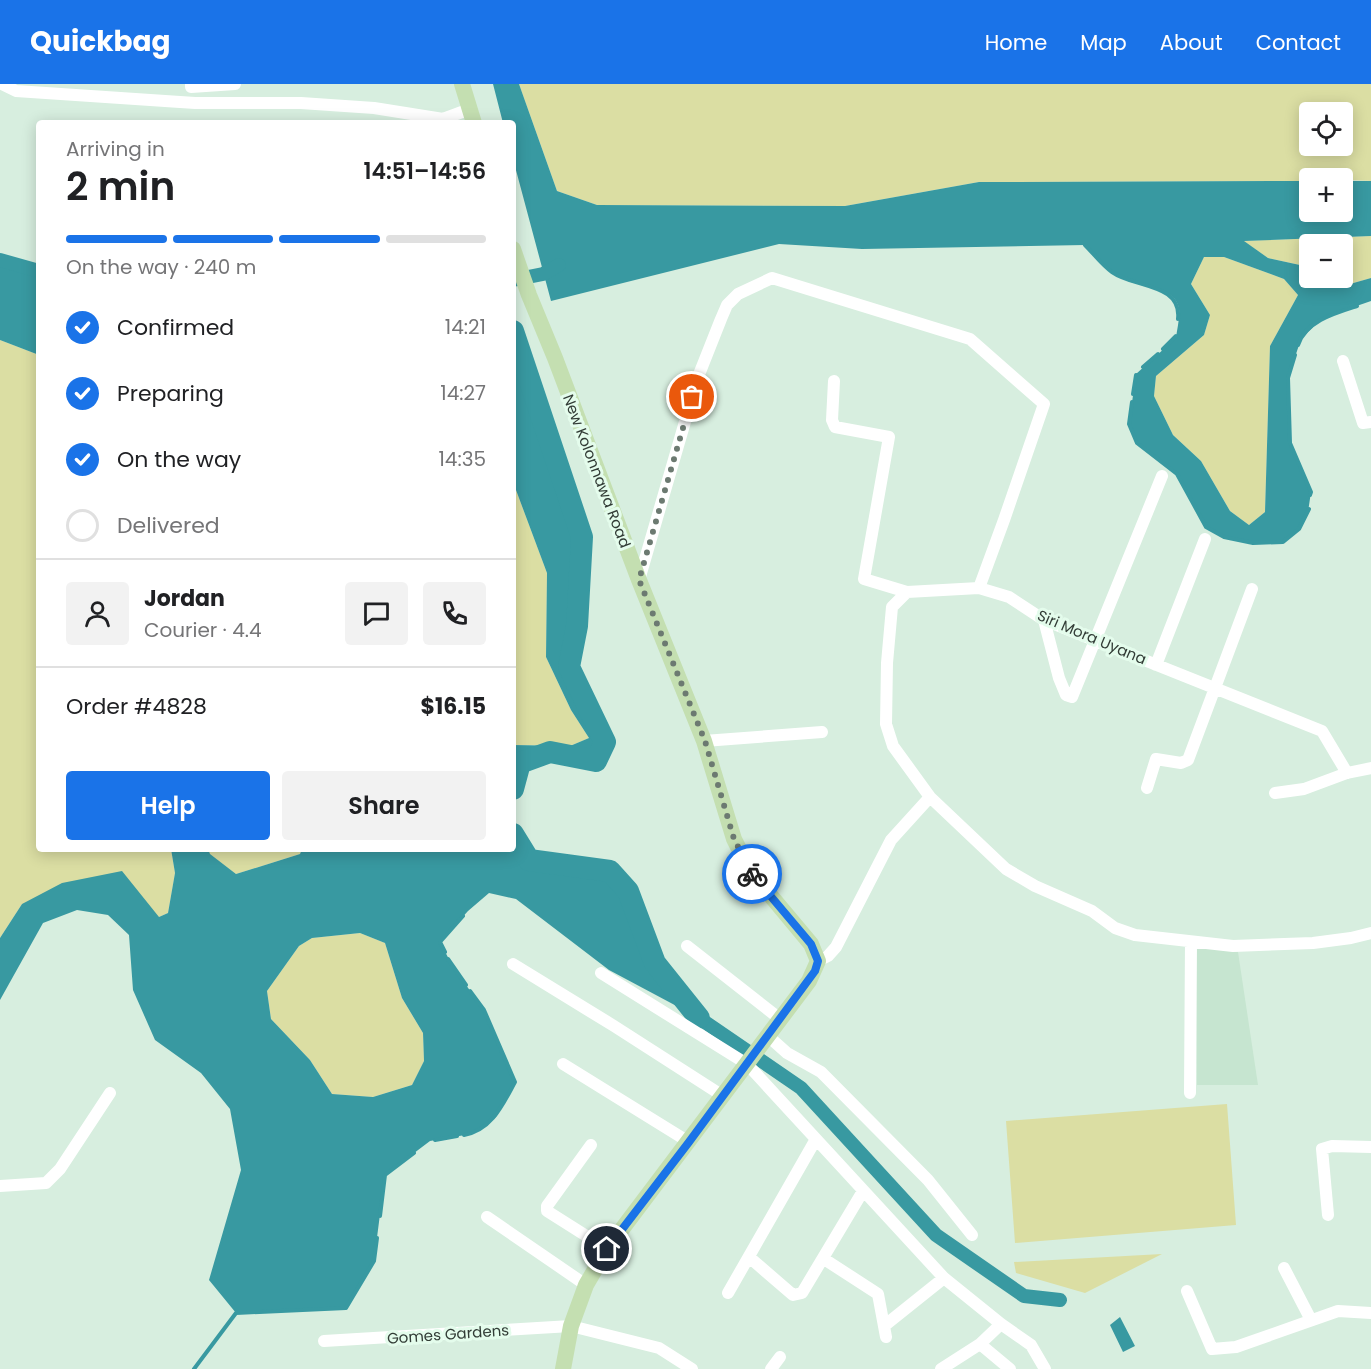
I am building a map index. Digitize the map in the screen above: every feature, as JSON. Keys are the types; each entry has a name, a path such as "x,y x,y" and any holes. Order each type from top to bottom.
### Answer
{"main road":[{"path":"462,84 472,116"},
{"name":"New Kolonnawa Road","path":"516,258 639,580 705,741 734,839 750,871 811,944 818,961"},
{"path":"563,1369 571,1326 586,1285 607,1249 809,981 818,961"}],"street":[{"path":"2,84 16,90 195,103 301,103 374,108 443,118 472,116"},
{"path":"191,85 235,84"},
{"path":"639,580 698,377 721,319 727,306 738,294 772,278 970,339 1044,404 979,588"},
{"path":"1343,361 1363,423 1371,422"},
{"path":"834,381 832,420 836,427 889,437 864,579 907,592 892,607 886,724 893,746 930,797 1006,869 1035,886 1092,911 1115,928 1135,935 1233,946 1313,943 1371,933"},
{"path":"1044,620 1059,678 1066,695 1072,697 1162,477"},
{"path":"1156,665 1206,538"},
{"name":"Siri Mora Uyana","path":"907,592 979,588 1009,597 1044,620 1322,730 1347,773"},
{"path":"1147,788 1156,759 1181,763 1188,760 1252,590"},
{"path":"705,741 822,732"},
{"path":"1275,793 1304,789 1347,773 1371,768"},
{"path":"818,961 836,947 891,840 930,797"},
{"path":"1190,1093 1191,942"},
{"path":"687,946 780,1019"},
{"path":"513,964 723,1096"},
{"path":"601,973 749,1062 816,1139 944,1278 1031,1345 1045,1369"},
{"path":"767,1037 787,1053 821,1072 928,1180 972,1235"},
{"path":"563,1064 689,1142"},
{"path":"0,1186 46,1183 60,1169 110,1093"},
{"path":"729,1293 816,1139"},
{"path":"591,1145 547,1206 547,1211 607,1249"},
{"path":"1328,1215 1322,1149 1332,1146 1371,1147"},
{"path":"749,1257 793,1294 802,1293 863,1191"},
{"path":"487,1217 586,1285"},
{"path":"824,1259 878,1294 885,1331 944,1278"},
{"path":"1284,1268 1311,1320"},
{"path":"1187,1290 1212,1349 1236,1347 1338,1311 1371,1313"},
{"path":"946,1368 980,1344 1001,1324"},
{"name":"Gomes Gardens","path":"324,1341 571,1326 659,1348 692,1369"},
{"path":"980,1344 1010,1369"},
{"path":"771,1369 780,1357"}],"shaded area":[{"path":"1196,947 1238,952 1258,1085 1197,1085"}],"green space":[{"path":"519,84 1371,84 1371,181 1353,180 1353,168 1299,168 1299,181 979,182 845,206 597,205 557,191"},
{"path":"1371,236 1371,278 1353,283 1353,237"},
{"path":"1299,239 1299,265 1268,258 1243,241"},
{"path":"1204,257 1224,257 1284,279 1298,295 1270,346 1265,512 1249,525 1230,511 1201,461 1173,435 1154,396 1156,376 1204,335 1210,315 1191,284"},
{"path":"0,340 36,354 36,852 172,852 175,873 168,913 159,917 22,904 0,938"},
{"path":"516,490 547,573 546,657 571,710 589,738 570,746 516,745"},
{"path":"209,852 301,852 236,874"},
{"path":"360,933 385,943 402,998 423,1033 424,1061 412,1085 373,1097 332,1094 310,1060 271,1019 267,991 299,946 312,938"},
{"path":"1227,1104 1236,1225 1015,1243 1006,1121"},
{"path":"1162,1254 1085,1293 1016,1273 1014,1262"}],"water":[{"path":"493,84 519,84 557,191 597,205 845,206 979,182 1299,181 1299,222 1353,222 1353,181 1371,181 1371,236 1299,234 1299,239 1244,241 1268,258 1299,265 1299,288 1353,288 1353,283 1371,278 1371,301 1322,318 1301,339 1288,378 1290,443 1311,492 1308,512 1299,529 1283,542 1253,543 1224,537 1206,527 1177,474 1137,443 1129,424 1136,374 1176,338 1179,309 1177,302 1166,292 1122,278 1085,245 862,249 779,244 551,301 516,170 516,120 502,120","holes":["1204,257 1224,257 1284,279 1298,295 1270,346 1265,512 1249,525 1230,511 1201,461 1173,435 1154,396 1156,376 1204,335 1210,315 1191,284"]},
{"path":"0,260 36,270 36,354 0,340"},
{"path":"516,340 582,537 577,626 569,667 605,742 596,761 550,752 521,763 516,779 516,745 570,746 589,738 571,710 546,657 547,573 516,490"},
{"path":"516,839 529,860 610,871 628,891 655,963 699,1018 609,970 516,899 489,893 468,911 440,942 453,967 484,1010 515,1082 496,1117 471,1134 430,1141 385,1175 374,1261 346,1308 236,1313 209,1280 241,1170 230,1109 201,1073 155,1040 133,990 129,935 108,915 77,910 43,923 0,1000 0,938 22,904 62,883 122,871 159,917 168,913 175,873 172,852 209,852 236,874 301,852 516,852","holes":["360,933 385,943 402,998 423,1033 424,1061 412,1085 373,1097 332,1094 310,1060 271,1019 267,991 299,946 312,938"]},
{"path":"1120,1317 1135,1346 1123,1352 1110,1325"}],"waterway":[{"path":"1085,245 1112,272 1165,293 1177,307 1178,319"},
{"path":"0,260 36,270"},
{"path":"516,279 543,274 559,265"},
{"path":"1298,345 1314,324 1357,306"},
{"path":"1163,349 1176,336"},
{"path":"516,340 582,537 577,626 569,667 605,742 596,761 550,752 520,763 516,778"},
{"path":"1143,367 1158,354"},
{"path":"1295,355 1288,378 1290,443 1311,492 1310,495"},
{"path":"1133,394 1136,375"},
{"path":"1132,402 1129,424 1137,443 1177,474 1206,527 1224,537 1253,543 1283,542 1299,529 1309,509"},
{"path":"516,839 529,860 610,871 628,891 655,963 699,1018"},
{"path":"445,952 440,942 463,916"},
{"path":"448,959 466,985"},
{"path":"464,1135 482,1128 496,1115 515,1082 484,1010 470,991"},
{"path":"699,1018 801,1088 936,1235 1024,1296 1060,1300"},
{"path":"435,1140 457,1136"},
{"path":"380,1216 385,1175 414,1153"},
{"path":"194,1369 236,1313 346,1308 374,1261 377,1238"}],"way so far":[{"path":"692,397 639,580 705,741 734,839 752,874"}],"route":[{"path":"607,1249 815,971 818,961 811,944 752,874"}]}
